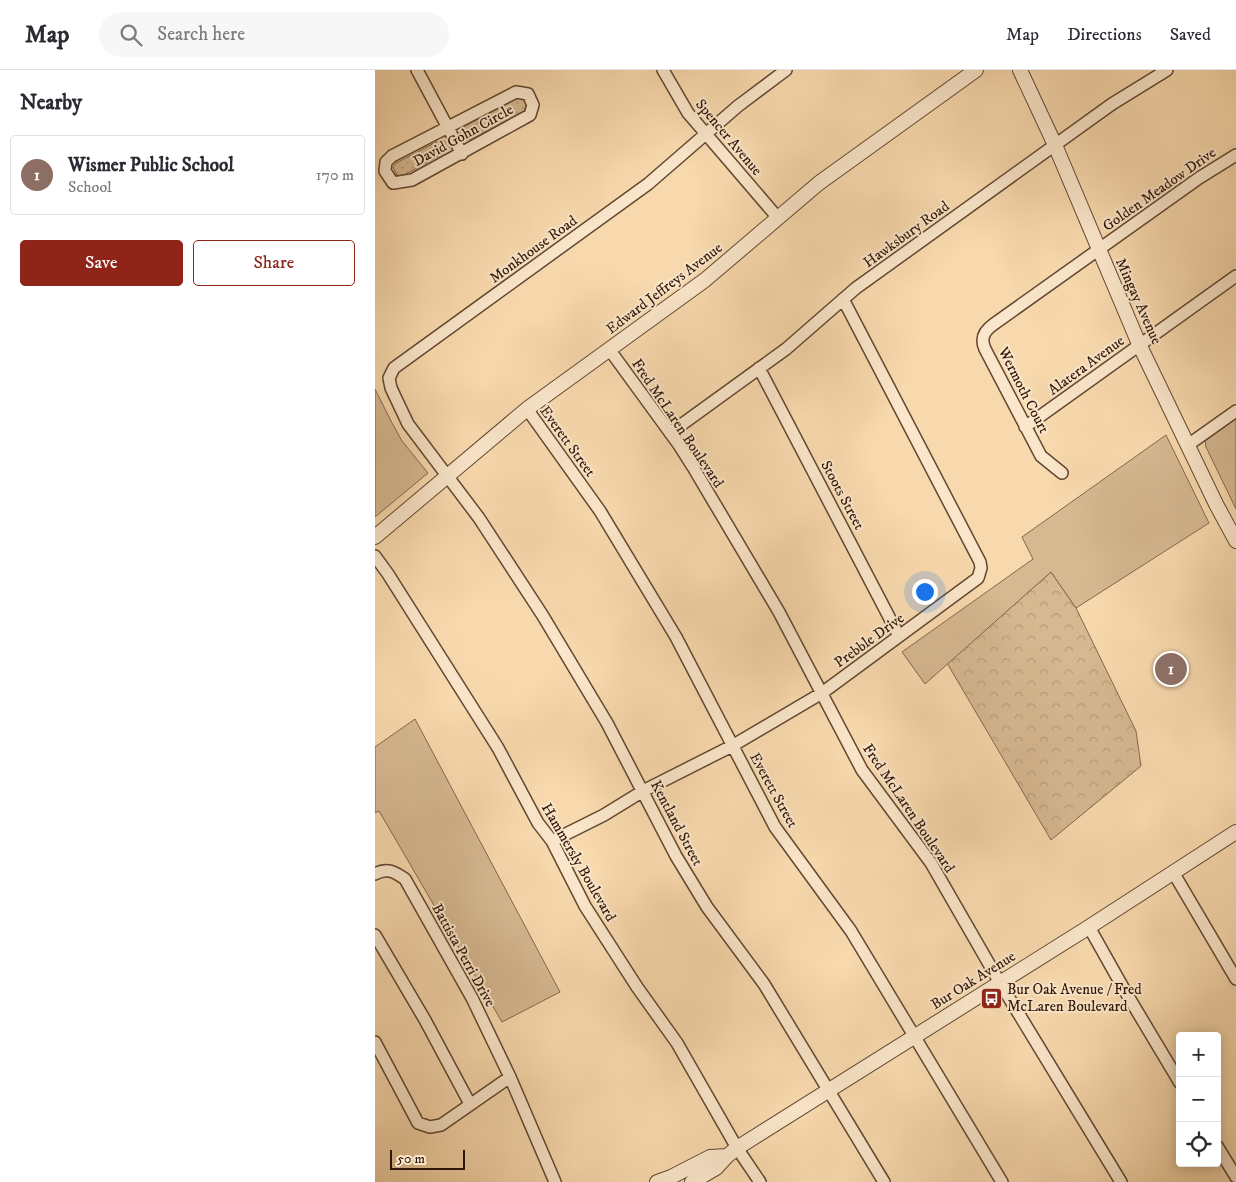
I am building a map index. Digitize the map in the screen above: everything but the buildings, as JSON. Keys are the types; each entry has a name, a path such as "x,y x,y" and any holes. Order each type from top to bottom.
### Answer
{"street":[{"path":"417,70 462,154"},
{"name":"Spencer Avenue","path":"663,70 681,103 705,134 778,218"},
{"name":"Monkhouse Road","path":"448,476 413,432 403,414 389,383 389,378 394,368 648,184 746,99 786,70"},
{"name":"Edward Jeffreys Avenue","path":"375,537 527,409 705,280 819,183 976,70"},
{"name":"Mingay Avenue","path":"1020,70 1055,145 1139,344 1216,504 1236,541"},
{"name":"Hawksbury Road","path":"670,433 786,349 843,299 1112,104 1167,70"},
{"name":"David Gohn Circle","path":"516,92 528,94 533,105 530,115 462,154 412,180 393,183 385,171 386,162 393,156 448,128 516,92"},
{"name":"Golden Meadow Drive","path":"1099,249 1236,154"},
{"name":"Wermoth Court","path":"1062,473 1041,456 985,350 983,344 984,334 993,324 1099,249"},
{"name":"Alatera Avenue","path":"1025,427 1236,276"},
{"name":"Prebble Drive","path":"552,841 604,815 643,791 732,746 822,693 975,582 980,574 980,562 843,299"},
{"name":"Fred McLaren Boulevard","path":"609,350 670,433 697,475 779,612 862,770 931,864 1000,983 1121,1182"},
{"name":"Stoots Street","path":"759,368 899,636"},
{"name":"Everett Street","path":"527,409 613,533 676,637 722,722 732,746 775,827 851,931 1002,1182"},
{"path":"1188,445 1236,411"},
{"name":"Kentland Street","path":"448,476 485,526 577,671 643,791 676,856 702,898 764,984 884,1182"},
{"name":"Hammersly Boulevard","path":"375,556 498,748 538,824 552,841 585,906 637,987 677,1043 732,1152 760,1182"},
{"name":"Bur Oak Avenue","path":"692,1182 716,1168 732,1152 1236,832"},
{"name":"Battista Perri Drive","path":"375,874 381,870 393,871 405,879 472,998 510,1077 555,1182"},
{"path":"1173,872 1236,979"},
{"path":"1089,927 1176,1077"},
{"path":"375,935 425,1020 470,1104"},
{"path":"377,1049 418,1123 430,1127 441,1125 510,1077"},
{"name":"Bur Oak Avenue","path":"657,1182 710,1157 732,1152"},
{"path":"1221,1153 1236,1177"}],"green space":[{"path":"517,98 521,98 526,102 524,111 472,139 462,138 460,132 465,126"},
{"path":"442,139 449,145 449,149 446,152 406,174 399,176 396,174 393,167 396,163"},
{"path":"375,389 402,441 428,473 375,517"},
{"path":"1236,419 1236,509 1206,447 1205,441"},
{"path":"1166,435 1209,523 1076,608 1051,572 925,684 902,652 1033,559 1022,537"},
{"path":"1051,572 1076,608 1136,731 1141,766 1051,840 947,663"},
{"path":"415,719 560,992 502,1022 379,811 375,813 375,747"}],"place":[{"name":"Wismer Public School","path":"1171,669"},
{"name":"Bur Oak Avenue / Fred McLaren Boulevard","path":"991,998"}]}
